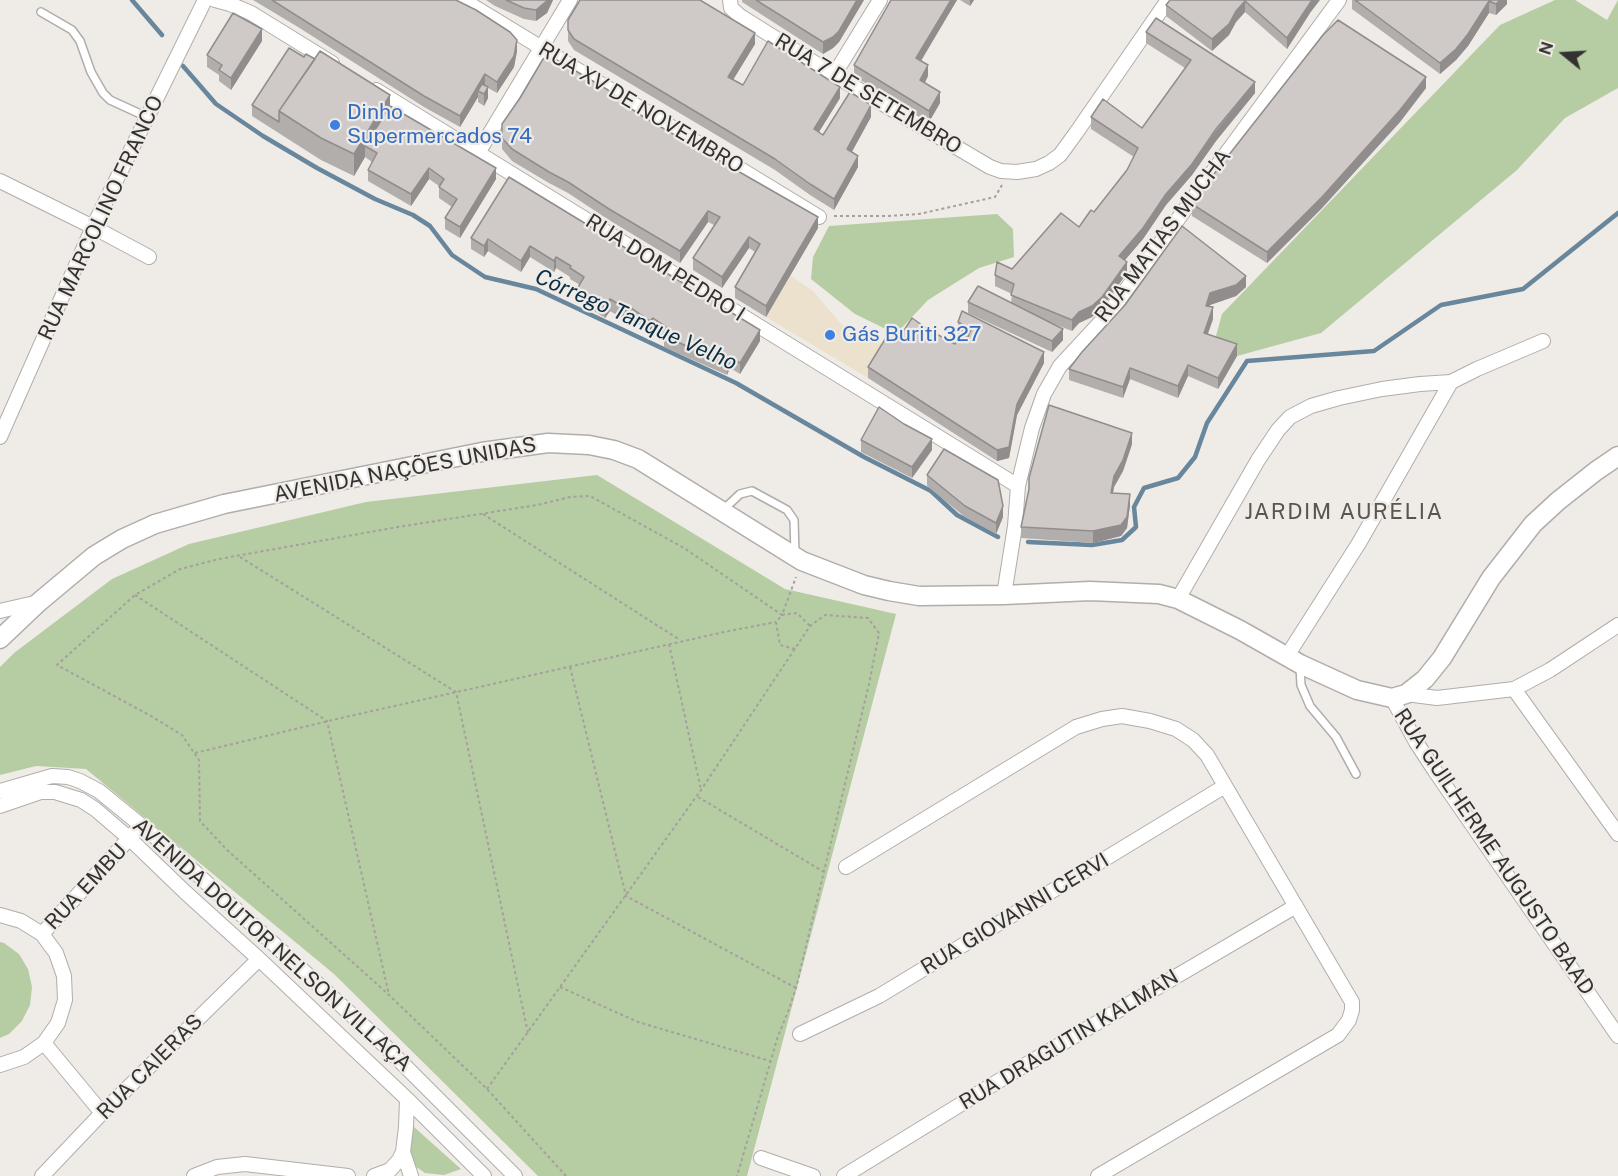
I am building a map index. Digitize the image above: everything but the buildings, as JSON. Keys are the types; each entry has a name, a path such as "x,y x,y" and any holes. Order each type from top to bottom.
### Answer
{"street":[{"name":"RUA MARCOLINO FRANCO","path":"0,437 93,227 205,0"},
{"path":"214,0 251,13 340,68"},
{"name":"RUA XV DE NOVEMBRO","path":"463,0 819,217"},
{"path":"478,153 570,0"},
{"name":"RUA 7 DE SETEMBRO","path":"730,0 731,8 740,16 834,75 990,167 1013,172"},
{"path":"834,75 880,0"},
{"path":"1013,172 1036,169 1049,163 1060,154 1168,0"},
{"name":"RUA MATIAS MUCHA","path":"1018,486 1032,428 1044,393 1060,366 1109,313 1339,0"},
{"name":"RUA DOM PEDRO I","path":"369,86 1018,486"},
{"path":"0,182 149,257"},
{"path":"1178,599 1258,460 1278,430 1290,417 1311,406 1339,398 1391,388 1450,382 1543,341"},
{"path":"1293,660 1450,382"},
{"name":"AVENIDA NAÇÕES UNIDAS","path":"0,639 39,602 94,556 122,539 155,524 224,504 482,452 548,443 589,445 614,450 638,459 799,559 854,582 919,596 1090,591 1159,594 1178,599 1293,660 1357,690 1399,696"},
{"path":"1399,696 1425,680 1442,658 1491,578 1533,524 1558,501 1618,456"},
{"path":"1004,595 1015,526 1018,486"},
{"path":"0,611 39,602"},
{"path":"1399,696 1437,698 1514,689 1550,670 1618,625"},
{"path":"1514,689 1618,834"},
{"name":"RUA GUILHERME AUGUSTO BAAD","path":"1399,696 1416,742 1618,1036"},
{"path":"846,867 1076,727 1122,716 1150,721 1176,729 1193,740 1207,755 1352,1002 1352,1010 1345,1027 1338,1035 1098,1176"},
{"name":"AVENIDA DOUTOR NELSON VILLAÇA","path":"0,791 52,776 68,777 99,791 141,825 273,942 377,1038 515,1176"},
{"name":"RUA GIOVANNI CERVI","path":"800,1035 879,996 1226,786"},
{"name":"AVENIDA DOUTOR NELSON VILLAÇA","path":"0,806 40,792 55,792 70,795 95,809 259,959 406,1099 482,1176"},
{"name":"RUA EMBU","path":"42,934 141,825"},
{"name":"RUA DRAGUTIN KALMAN","path":"844,1176 1010,1074 1296,906"},
{"path":"0,915 21,921 42,934 56,953 64,976 65,1000 58,1023 44,1043 24,1057 0,1065"},
{"name":"RUA CAIERAS","path":"42,1176 102,1113 259,959"},
{"path":"44,1043 102,1113"},
{"path":"374,1176 390,1170 403,1152 406,1134 406,1099"},
{"path":"403,1152 411,1176"},
{"path":"482,1176 496,1158"},
{"path":"761,1158 813,1176"},
{"path":"194,1176 217,1167 245,1164 348,1176"}],"lane":[{"path":"40,12 72,30 80,41 91,72 103,93 110,100 147,117"},
{"path":"723,511 740,494 752,492 787,510 794,520 799,559"},
{"path":"1293,660 1310,706 1336,737 1356,774"}],"path":[{"path":"819,217 919,214 966,205 995,197 1013,172"},
{"path":"566,1176 500,1101 389,995 227,850 200,821 199,760 182,735 57,665 135,596 180,569 219,559 537,505 570,496 590,496 684,548 782,615 797,613 810,626"},
{"path":"483,514 681,641"},
{"path":"239,556 456,692 528,1033"},
{"path":"195,753 570,666 776,622 782,615 799,559"},
{"path":"135,596 327,721 389,995"},
{"path":"487,1089 697,796 810,626 825,615 868,618 879,633 869,684 796,988 778,1035 737,1176"},
{"path":"776,622 780,645 795,649"},
{"path":"669,644 701,790"},
{"path":"570,666 626,896 796,988"},
{"path":"697,796 824,872"},
{"path":"560,987 638,1022 770,1061"}],"shaded area":[{"name":"Gás Buriti 327","path":"791,276 813,291 841,324 887,347 868,378 766,317"}],"green space":[{"path":"1555,0 1575,0 1607,20 1618,0 1618,88 1565,118 1517,170 1321,333 1237,356 1213,347 1222,314 1500,25"},
{"path":"997,214 1013,229 1014,257 979,268 928,300 896,334 855,314 811,279 813,257 829,226"},
{"path":"597,475 785,589 896,614 747,1176 538,1176 334,974 86,769 36,766 0,775 0,667 14,653 112,579 189,544 366,502"},
{"path":"0,942 19,954 28,969 32,987 30,1005 22,1021 9,1034 0,1038"},
{"path":"414,1127 461,1169 444,1175 425,1173 415,1166 409,1155 410,1139"}],"waterway":[{"name":"Córrego Tanque Velho","path":"132,0 162,35"},
{"name":"Córrego Tanque Velho","path":"183,66 216,104 263,136 317,168 375,199 413,215 430,226 452,255 485,277 536,289 736,383 864,457 931,491 957,515 998,537"},
{"name":"Córrego Tanque Velho","path":"1028,542 1092,545 1122,540 1136,527 1134,507 1144,488 1178,478 1195,457 1207,423 1247,361 1374,351 1441,305 1523,289 1618,213"}],"place":[{"name":"Dinho Supermercados 74","path":"335,125"},
{"name":"Gás Buriti 327","path":"830,335"}],"district":[{"name":"JARDIM AURÉLIA","path":"1344,512"}]}
